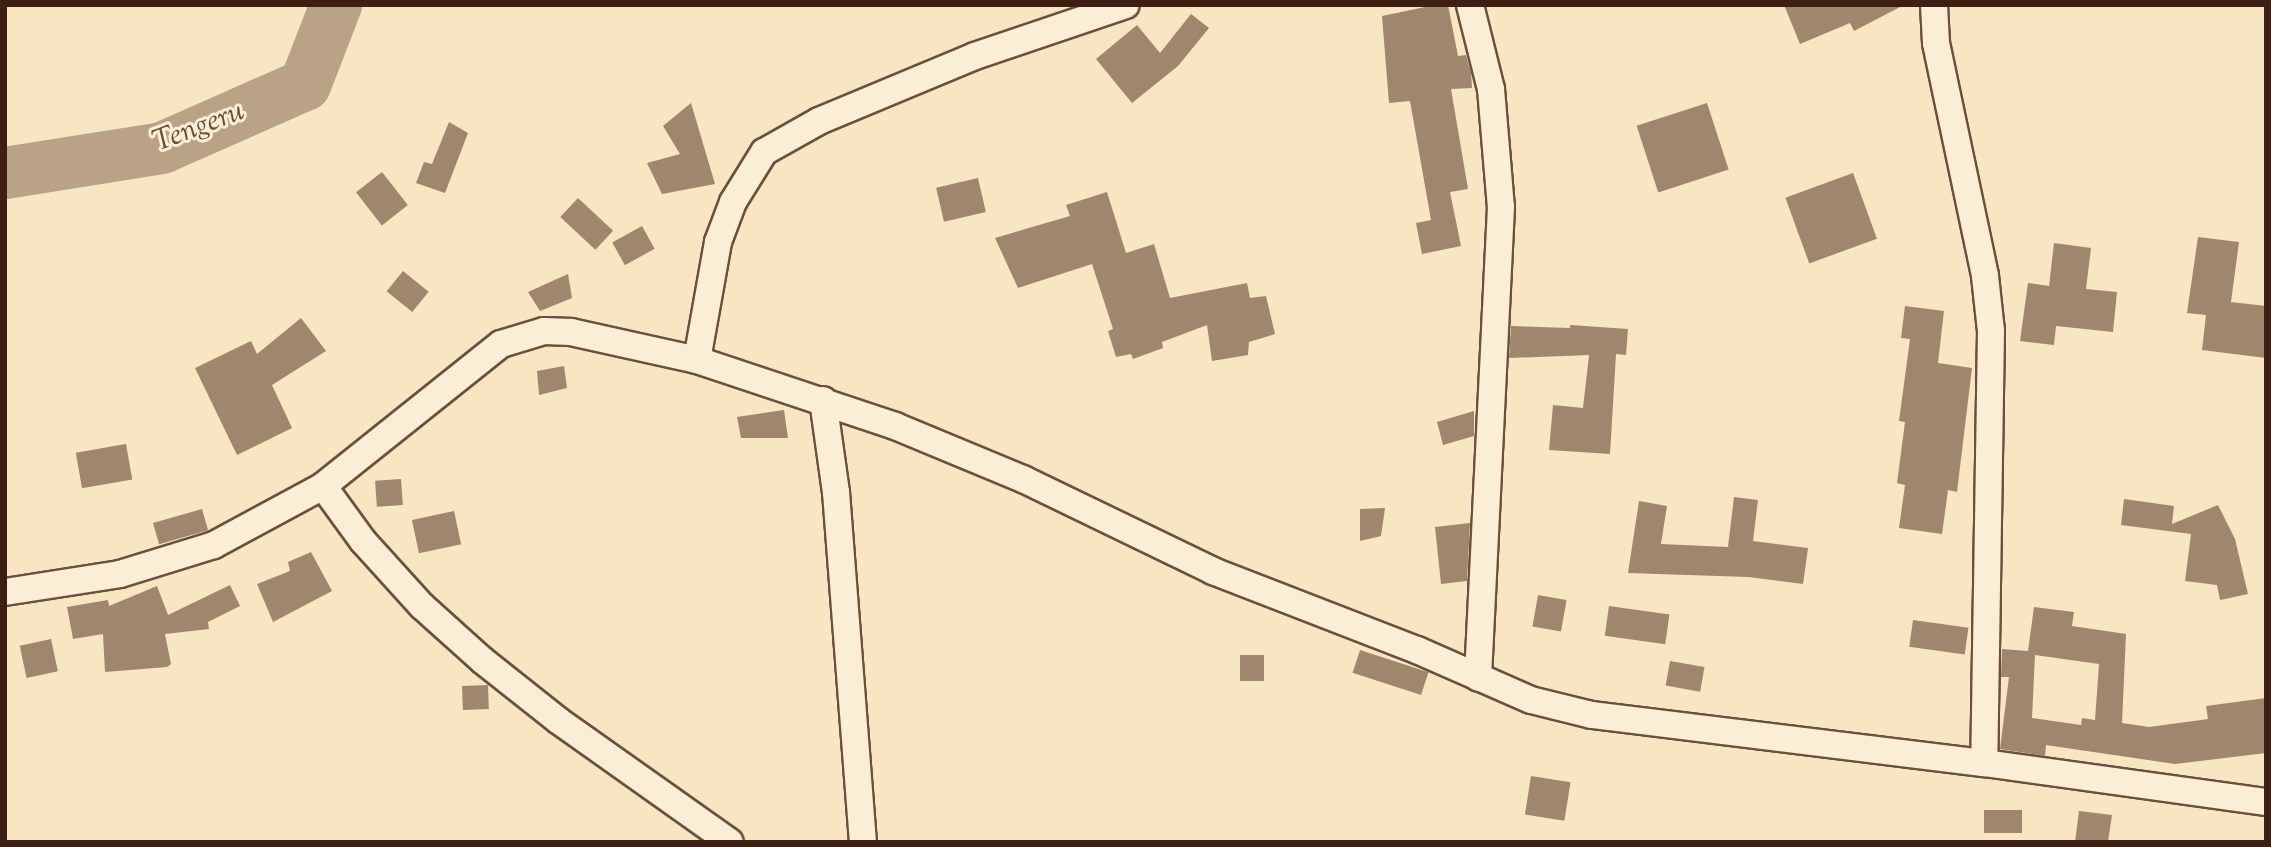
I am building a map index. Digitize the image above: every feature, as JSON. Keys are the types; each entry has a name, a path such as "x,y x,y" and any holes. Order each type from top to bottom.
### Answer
{"street":[{"path":"697,360 718,242 733,202 764,152 819,121 975,56 1126,5"},
{"path":"1470,5 1491,89 1501,207 1478,677"},
{"path":"1934,5 1936,43 1985,276 1991,331 1984,762"},
{"path":"5,592 120,574 214,545 323,486 474,362 524,334 571,332 697,360 823,400 1023,479 1213,571 1531,700 1592,716 1984,762 2266,802"},
{"path":"823,400 836,492 863,842"},
{"path":"323,486 362,541 422,606 482,660 559,721 730,842"}],"building":[{"path":"1435,5 1448,5 1458,56 1466,55 1471,73 1472,88 1451,89 1468,189 1450,192 1461,246 1422,254 1416,223 1431,220 1410,101 1389,103 1382,16"},
{"path":"1784,5 1904,5 1854,31 1850,23 1800,44"},
{"path":"1191,14 1209,28 1178,66 1132,103 1096,59 1137,25 1160,53"},
{"path":"691,103 715,184 662,194 647,163 680,154 663,126"},
{"path":"1707,103 1729,170 1658,192 1637,126"},
{"path":"449,122 468,133 445,193 416,183 424,162 432,164"},
{"path":"382,172 408,205 382,225 356,192"},
{"path":"1853,173 1877,239 1809,263 1785,198"},
{"path":"978,178 986,212 944,222 936,188"},
{"path":"1107,192 1126,253 1154,244 1170,298 1247,283 1250,298 1266,296 1275,334 1249,342 1248,355 1212,361 1207,325 1162,342 1163,348 1133,359 1131,354 1116,357 1108,331 1113,329 1092,264 1018,288 995,238 1070,216 1066,205"},
{"path":"578,198 613,231 595,250 560,217"},
{"path":"642,226 655,249 625,265 612,242"},
{"path":"2198,237 2239,242 2231,302 2266,306 2266,358 2202,350 2206,315 2187,313"},
{"path":"2054,243 2091,248 2086,289 2117,292 2113,332 2056,326 2054,345 2020,341 2028,283 2049,286"},
{"path":"403,271 429,292 412,312 387,291"},
{"path":"568,274 572,298 540,311 528,292"},
{"path":"1905,306 1944,311 1938,363 1972,368 1957,492 1948,490 1942,534 1899,528 1905,485 1897,483 1905,422 1899,421 1910,339 1901,338"},
{"path":"301,318 326,351 272,385 292,428 237,455 195,368 251,341 257,354"},
{"path":"1570,325 1628,329 1626,355 1616,354 1610,454 1549,450 1553,405 1583,408 1589,355 1509,358 1511,326 1570,328"},
{"path":"564,366 567,388 539,395 537,371"},
{"path":"784,410 788,438 741,438 737,417"},
{"path":"1474,411 1474,436 1443,445 1437,422"},
{"path":"126,444 132,479 82,488 76,453"},
{"path":"401,479 403,505 377,507 375,481"},
{"path":"1734,497 1758,500 1753,541 1808,548 1803,584 1748,577 1628,573 1639,501 1667,506 1661,544 1728,547"},
{"path":"2124,499 2174,506 2172,524 2218,505 2235,539 2248,594 2220,600 2217,585 2185,581 2191,534 2121,525"},
{"path":"1385,508 1381,536 1360,541 1360,509"},
{"path":"202,509 208,530 159,544 153,523"},
{"path":"454,511 461,544 419,553 412,520"},
{"path":"1470,523 1467,581 1441,584 1435,527"},
{"path":"311,552 332,591 273,622 257,584 290,571 288,562"},
{"path":"230,585 240,606 208,622 209,629 165,634 171,664 167,667 105,672 103,634 73,639 67,607 108,600 109,606 157,586 168,615"},
{"path":"1538,595 1567,600 1561,632 1532,627"},
{"path":"1609,606 1669,614 1665,644 1605,636"},
{"path":"2034,607 2074,612 2072,626 2126,634 2122,723 2149,727 2208,719 2206,706 2266,698 2266,753 2175,764 2046,745 2045,756 2000,749 2009,677 2001,677 2002,649 2028,651","holes":["2035,655 2099,664 2095,720 2082,718 2081,725 2032,718"]},
{"path":"1913,620 1968,628 1965,655 1909,647"},
{"path":"51,639 58,671 27,678 20,646"},
{"path":"1360,650 1428,672 1421,695 1353,673"},
{"path":"1240,655 1264,655 1264,681 1240,681"},
{"path":"1670,661 1704,667 1700,692 1666,686"},
{"path":"488,685 489,709 463,710 462,686"},
{"path":"1531,776 1571,782 1564,821 1525,815"},
{"path":"1984,810 2022,810 2022,833 1984,833"},
{"path":"2079,811 2112,815 2108,842 2075,842"}],"waterway":[{"name":"Tengeru","path":"5,173 162,148 305,85 336,5"}]}
